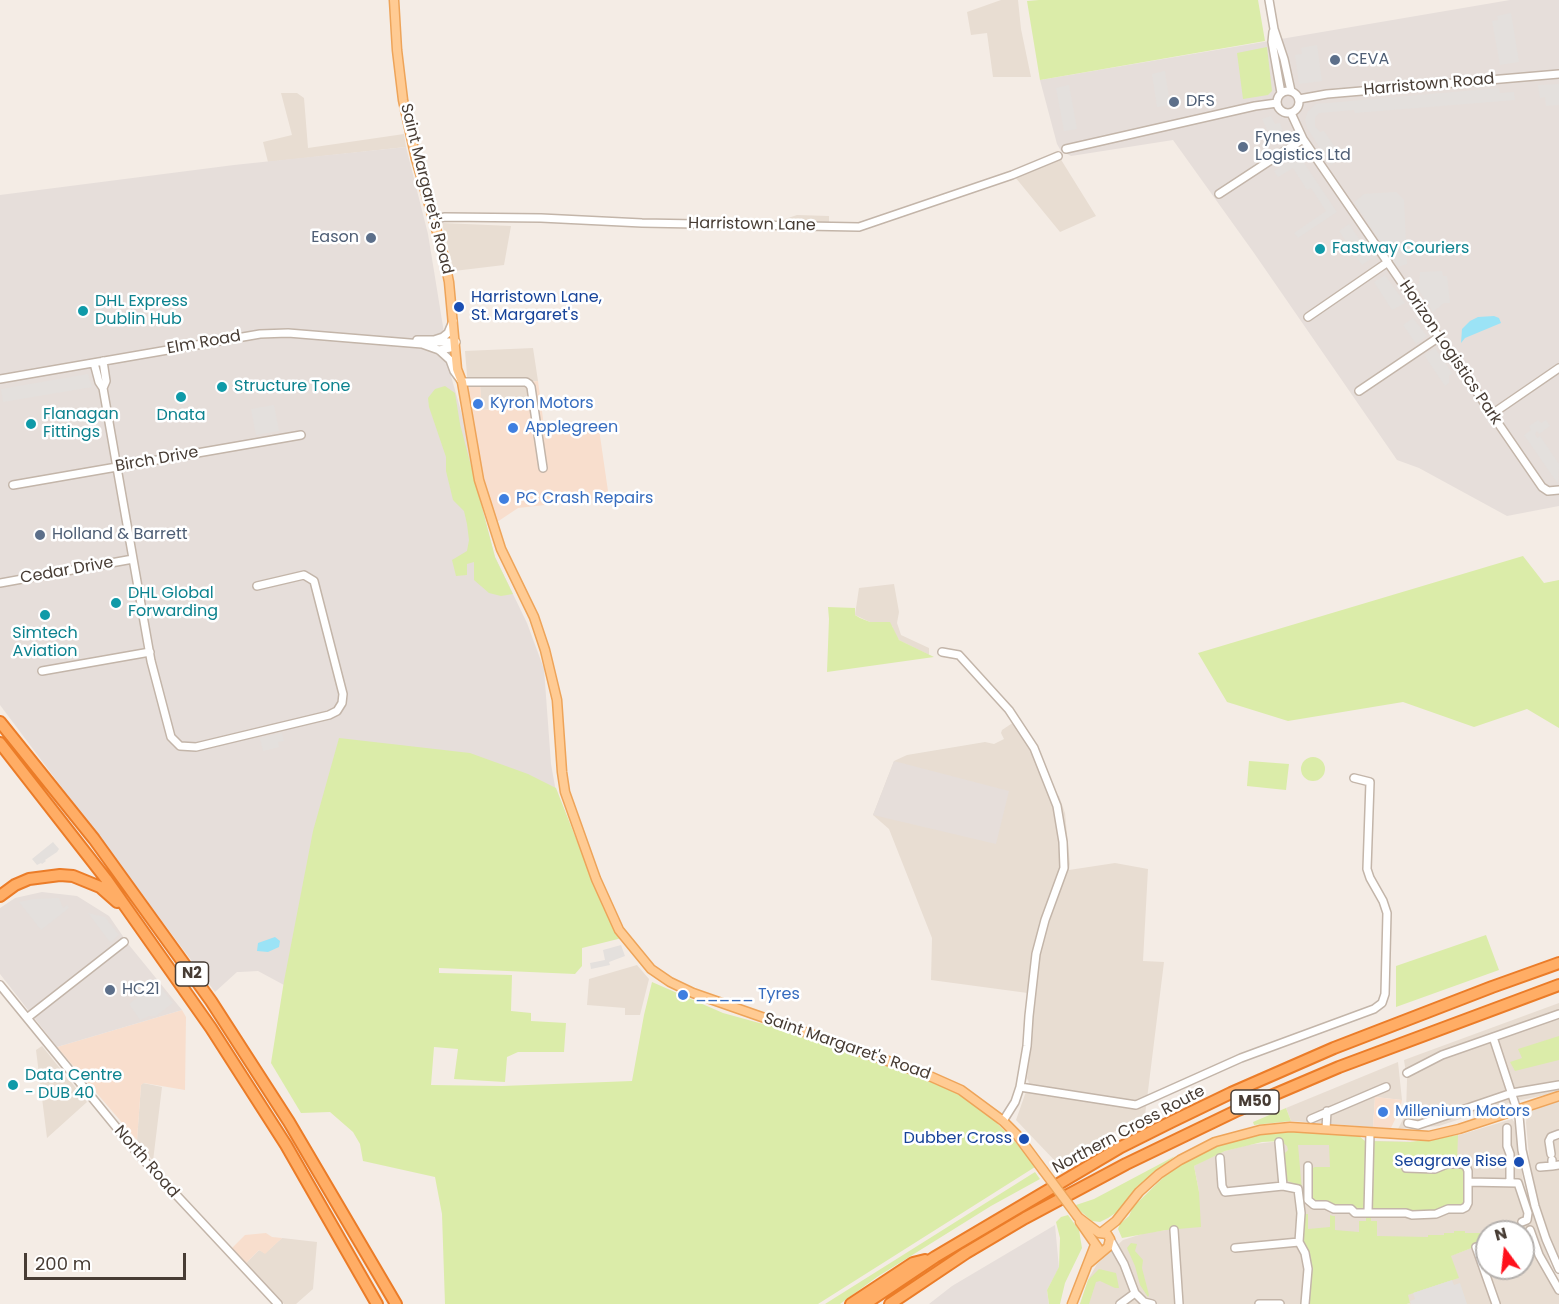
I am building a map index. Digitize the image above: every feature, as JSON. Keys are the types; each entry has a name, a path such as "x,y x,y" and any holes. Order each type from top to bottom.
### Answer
{"highway":[{"name":"N2","path":"0,722 94,840 211,1001 295,1132 397,1304"},
{"name":"N2","path":"0,743 106,879 168,966 286,1145 377,1304"},
{"path":"0,896 15,885 44,876 60,874 73,876 100,887 115,899 168,966"},
{"name":"Northern Cross Route","path":"865,1304 935,1257 1121,1147 1231,1093 1334,1048 1559,963"},
{"name":"Northern Cross Route","path":"890,1304 966,1253 1055,1202 1238,1110 1339,1067 1559,985"},
{"path":"900,1304 966,1253"},
{"path":"851,1304 913,1263 935,1257"}],"main road":[{"name":"Saint Margaret's Road","path":"394,0 403,100 416,159 434,219 449,282 456,342 461,354 462,382 479,480 501,549 534,617 552,675 560,723 562,772 568,800 596,879 619,930 651,969 670,982 693,993 925,1074 968,1095 1003,1121 1017,1135 1094,1243"},
{"path":"1072,1304 1089,1263 1095,1236 1116,1221 1139,1192 1160,1174 1180,1160 1215,1142 1260,1130 1290,1127 1418,1136 1444,1134 1559,1096"},
{"name":"Saint Margaret's Road","path":"1078,1218 1101,1232"},
{"path":"1089,1263 1108,1244 1116,1221"},
{"path":"1101,1232 1107,1234 1108,1244"},
{"path":"1094,1243 1099,1249 1108,1244"}],"street":[{"path":"1269,0 1274,29 1291,91 1299,99 1298,106 1291,113 1283,112 1277,104"},
{"path":"1274,29 1272,42 1281,93 1277,104"},
{"name":"Harristown Road","path":"1299,99 1327,94 1559,74"},
{"path":"1281,93 1291,91"},
{"path":"1066,149 1254,106 1277,104"},
{"name":"Horizon Logistics Park","path":"1291,113 1303,139 1542,487 1548,491 1559,490"},
{"path":"1219,194 1303,139"},
{"name":"Harristown Lane","path":"434,219 445,217 541,218 642,223 859,227 1012,175 1058,156"},
{"path":"1308,317 1388,262"},
{"name":"Elm Road","path":"409,343 417,339 434,340 443,337 448,333 453,321"},
{"name":"Elm Road","path":"0,379 260,334 288,333 422,344 439,350"},
{"path":"1359,391 1439,337"},
{"path":"439,350 450,348 456,342"},
{"name":"Elm Road","path":"422,344 456,342"},
{"path":"439,350 450,360 462,382 526,382 529,384 543,468"},
{"path":"103,361 106,381 103,388"},
{"path":"94,363 103,388 152,662 171,737 180,746 188,748 204,745 329,716 337,711 342,703 343,694 314,581 304,575 257,586"},
{"path":"1492,414 1559,368"},
{"name":"Birch Drive","path":"13,486 301,435"},
{"name":"Cedar Drive","path":"0,583 133,559"},
{"path":"42,671 150,652"},
{"path":"942,652 959,655 1009,710 1034,748 1057,806 1064,868 1040,936 1031,990 1027,1046 1020,1087 1015,1102 1003,1121"},
{"path":"1020,1087 1136,1105 1241,1058 1374,1009 1382,1003 1385,994 1387,913 1367,868 1370,782 1354,778"},
{"path":"27,1018 124,942"},
{"name":"North Road","path":"0,985 139,1155 278,1304"},
{"path":"1407,1072 1442,1055 1559,1014"},
{"path":"1493,1037 1517,1109 1528,1179 1541,1226 1559,1269"},
{"path":"1415,1058 1419,1066"},
{"path":"1408,1123 1418,1125 1512,1093 1559,1085"},
{"path":"1311,1119 1386,1087"},
{"path":"1326,1129 1327,1111"},
{"path":"1507,1128 1510,1182"},
{"path":"1368,1212 1370,1133"},
{"path":"1540,1167 1554,1161 1549,1141 1551,1137 1559,1134"},
{"path":"1283,1186 1279,1145 1288,1148"},
{"path":"1220,1158 1222,1186 1225,1192 1256,1187 1283,1186 1298,1189 1301,1213 1299,1242 1305,1253 1308,1269 1305,1304"},
{"path":"1308,1166 1310,1204 1326,1205 1334,1209 1351,1209 1355,1213 1436,1214 1448,1209 1462,1209 1468,1203 1466,1166 1448,1164 1435,1169 1406,1168"},
{"path":"1468,1182 1517,1182 1520,1185 1528,1213 1527,1220"},
{"path":"1174,1230 1179,1304"},
{"path":"1535,1240 1539,1255 1559,1290"},
{"path":"1235,1248 1299,1242"},
{"path":"1108,1244 1124,1264 1135,1293 1144,1302 1152,1304"},
{"path":"1487,1280 1496,1304"},
{"path":"1120,1304 1135,1293"},
{"path":"1259,1304 1280,1304"}],"shaded area":[{"path":"1001,0 1018,0 1021,29 1031,77 993,77 987,33 971,35 967,12"},
{"path":"1510,0 1559,0 1559,506 1507,516 1419,468 1397,460 1173,140 1071,156 1061,151 1057,144 1040,80"},
{"path":"1511,13 1519,62 1500,65 1492,21 1498,20 1497,16"},
{"path":"1317,45 1322,81 1299,84 1295,55 1302,54 1301,48"},
{"path":"1165,71 1170,105 1157,107 1152,74"},
{"path":"1559,84 1559,105 1546,106 1545,97 1540,98 1538,85"},
{"path":"1069,85 1077,129 1064,131 1056,88"},
{"path":"1499,88 1500,93 1514,92 1515,100 1355,113 1354,110 1319,113 1315,118 1315,126 1320,132 1324,131 1339,153 1336,155 1339,160 1331,165 1307,128 1305,120 1308,111 1316,104"},
{"path":"281,93 297,93 304,98 308,148 404,134 406,147 268,162 263,142 292,135"},
{"path":"1271,116 1275,124 1280,123 1286,139 1273,143 1262,119"},
{"path":"406,147 428,234 451,376 495,557 527,623 544,669 551,764 556,792 284,985 258,971 237,972 215,992 0,705 0,195 234,165"},
{"path":"1298,154 1337,212 1298,238 1294,233 1326,211 1311,188 1307,190 1293,168 1278,177 1274,171"},
{"path":"1060,158 1096,216 1060,232 1015,177"},
{"path":"1396,192 1404,200 1407,264 1397,267 1354,202 1364,194"},
{"path":"797,215 829,216 829,224 784,225 785,219"},
{"path":"442,223 511,226 504,265 454,271"},
{"path":"1349,224 1372,258 1362,265 1339,231"},
{"path":"1442,271 1443,276 1447,276 1450,303 1444,303 1433,312 1416,286 1419,284 1420,272"},
{"path":"1385,275 1405,303 1392,310 1374,282"},
{"path":"1413,318 1427,336 1416,344 1403,325"},
{"path":"533,348 538,381 527,381 533,407 482,410 480,385 468,387 465,351"},
{"path":"1435,348 1452,373 1449,376 1449,383 1445,386 1424,355"},
{"path":"88,374 92,387 3,402 1,389"},
{"path":"538,381 545,434 599,429 609,498 518,508 497,522 481,469 468,387 480,385 482,410 532,407 531,387 526,382"},
{"path":"274,405 279,431 256,435 251,409"},
{"path":"1538,420 1541,423 1546,420 1550,426 1539,434 1537,431 1535,434 1537,438 1540,436 1559,464 1558,484 1524,435 1531,430 1529,426"},
{"path":"894,584 899,612 897,623 901,635 929,648 929,655 899,640 892,626 870,622 855,615 859,588"},
{"path":"1014,722 1030,747 1044,782 1059,796 1065,813 1069,870 1115,863 1148,869 1143,961 1164,962 1145,1115 1057,1163 1016,1120 1029,1083 1027,1078 1035,994 931,980 932,938 889,829 873,815 894,761 907,755 985,742 994,744 1004,739 1002,730"},
{"path":"282,733 284,741 278,742 279,747 263,751 260,738"},
{"path":"894,761 1009,791 996,844 873,815"},
{"path":"53,842 59,849 57,852 42,864 37,865 32,859"},
{"path":"42,892 77,896 109,916 129,945 182,1010 57,1047 0,974 0,908 15,898"},
{"path":"59,898 63,908 67,905 69,908 41,930 19,902 34,899"},
{"path":"88,913 105,917 119,935 111,942 109,941"},
{"path":"621,945 625,956 609,962 610,965 591,969 590,963 605,960 603,950"},
{"path":"637,965 649,979 640,1015 625,1015 625,1008 587,1005 589,979"},
{"path":"157,982 173,1003 156,1016 140,1020 129,1004"},
{"path":"1559,1003 1559,1092 1512,1102 1439,1126 1398,1129 1406,1113 1407,1080 1404,1060"},
{"path":"182,1010 186,1017 185,1090 144,1083 141,1085 137,1140 57,1047"},
{"path":"42,1046 87,1102 47,1138 36,1050"},
{"path":"1398,1062 1402,1100 1375,1097 1373,1127 1291,1121 1286,1108"},
{"path":"143,1083 162,1087 153,1161 137,1140"},
{"path":"1375,1097 1402,1100 1391,1128 1373,1127"},
{"path":"1559,1101 1559,1263 1547,1239 1532,1188 1526,1123 1527,1111"},
{"path":"1512,1119 1515,1123 1523,1180 1552,1269 1559,1282 1559,1304 1407,1304 1410,1303 1407,1295 1458,1278 1450,1256 1475,1247 1475,1280 1535,1280 1535,1220 1475,1220 1475,1242 1305,1304 1080,1304 1089,1278 1097,1264 1123,1240 1145,1233 1166,1230 1199,1192 1194,1166 1205,1160 1247,1145 1297,1139 1422,1142 1443,1140"},
{"path":"1055,1225 1059,1268 1047,1290 1049,1304 929,1304 952,1286"},
{"path":"266,1233 272,1237 282,1238 265,1254 259,1250 246,1263 232,1248 245,1235"},
{"path":"282,1238 317,1242 313,1289 296,1304 284,1304 246,1263 259,1250 265,1253"},
{"path":"1452,1280 1454,1285 1460,1283 1467,1304 1411,1304 1410,1301 1415,1299 1413,1293"}],"green space":[{"path":"1258,0 1265,41 1040,80 1027,1"},
{"path":"1267,47 1272,91 1268,95 1243,99 1237,53"},
{"path":"445,386 455,393 460,424 495,557 513,594 501,596 489,593 474,580 474,562 467,564 467,575 456,576 452,560 467,551 469,540 467,524 464,511 453,500 446,471 446,457 428,398 435,389"},
{"path":"1523,556 1544,583 1559,580 1559,728 1527,709 1474,727 1403,702 1288,721 1227,702 1198,653"},
{"path":"828,607 855,608 855,615 870,622 890,622 899,640 934,657 827,672"},
{"path":"339,738 470,753 528,774 556,788 603,907 622,938 582,948 582,966 575,974 439,968 439,973 512,975 511,1011 531,1013 531,1021 566,1023 564,1052 518,1052 507,1057 505,1082 454,1079 458,1049 434,1047 431,1085 502,1086 632,1081 652,982 723,1013 839,1045 960,1093 989,1115 1021,1148 1035,1167 818,1304 445,1304 442,1214 435,1177 363,1161 360,1144 353,1132 330,1112 301,1113 271,1063 284,981 313,831"},
{"path":"1313,757 1322,760 1325,769 1322,778 1313,781 1304,778 1301,769 1304,760"},
{"path":"1249,761 1289,764 1286,790 1247,786"},
{"path":"1486,935 1499,970 1396,1007 1396,966"},
{"path":"1559,1036 1559,1060 1515,1071 1510,1062 1522,1058 1518,1049"},
{"path":"1286,1108 1291,1121 1254,1125 1253,1122"},
{"path":"1279,1131 1359,1136 1365,1141 1410,1142 1458,1135 1457,1163 1466,1166 1466,1207 1436,1214 1356,1213 1316,1204 1309,1199 1311,1169 1330,1167 1329,1145 1298,1145 1302,1191 1298,1185 1285,1180 1283,1155 1288,1150 1287,1146 1281,1141 1262,1142 1225,1151 1194,1166 1199,1192 1201,1227 1166,1230 1122,1238 1118,1229 1120,1224 1129,1216 1133,1207 1170,1171 1225,1142"},
{"path":"1175,1156 1146,1180 1117,1212 1108,1218 1100,1222 1092,1221 1078,1209 1076,1205 1094,1199"},
{"path":"1035,1172 1040,1179 991,1206 877,1277 840,1304 825,1304"},
{"path":"1301,1214 1308,1214 1308,1229 1330,1227 1330,1215 1335,1216 1335,1230 1359,1232 1359,1221 1366,1221 1366,1216 1371,1215 1371,1221 1377,1221 1377,1236 1428,1237 1428,1235 1454,1233 1454,1231 1475,1233 1475,1247 1451,1256 1459,1278 1408,1295 1410,1303 1407,1304 1305,1304 1308,1269 1299,1242"},
{"path":"1068,1215 1079,1230 1082,1248 1065,1283 1060,1304 1049,1304 1047,1290 1059,1267 1060,1238 1056,1222"},
{"path":"1131,1243 1137,1244 1135,1251 1143,1260 1142,1268 1148,1297 1140,1285 1127,1248"},
{"path":"1099,1269 1116,1273 1119,1288 1100,1281 1096,1282 1089,1304 1080,1304 1088,1280"}],"water":[{"path":"1478,317 1499,318 1501,323 1465,338 1461,343 1462,329 1470,321"},
{"path":"275,937 280,941 279,947 268,952 257,951 258,943"}],"place":[{"name":"CEVA","path":"1335,60"},
{"name":"DFS","path":"1174,102"},
{"name":"Fynes Logistics Ltd","path":"1243,147"},
{"name":"Eason","path":"371,238"},
{"name":"Fastway Couriers","path":"1320,249"},
{"name":"Harristown Lane, St. Margaret's","path":"459,307"},
{"name":"DHL Express Dublin Hub","path":"83,311"},
{"name":"Structure Tone","path":"222,387"},
{"name":"Dnata","path":"181,397"},
{"name":"Kyron Motors","path":"478,404"},
{"name":"Flanagan Fittings","path":"31,424"},
{"name":"Applegreen","path":"513,428"},
{"name":"PC Crash Repairs","path":"504,499"},
{"name":"Holland & Barrett","path":"40,535"},
{"name":"DHL Global Forwarding","path":"116,603"},
{"name":"Simtech Aviation","path":"45,615"},
{"name":"HC21","path":"110,990"},
{"name":"_____ Tyres","path":"683,995"},
{"name":"Data Centre - DUB 40","path":"13,1085"},
{"name":"Millenium Motors","path":"1383,1112"},
{"name":"Dubber Cross","path":"1024,1139"},
{"name":"Seagrave Rise","path":"1519,1162"}]}
